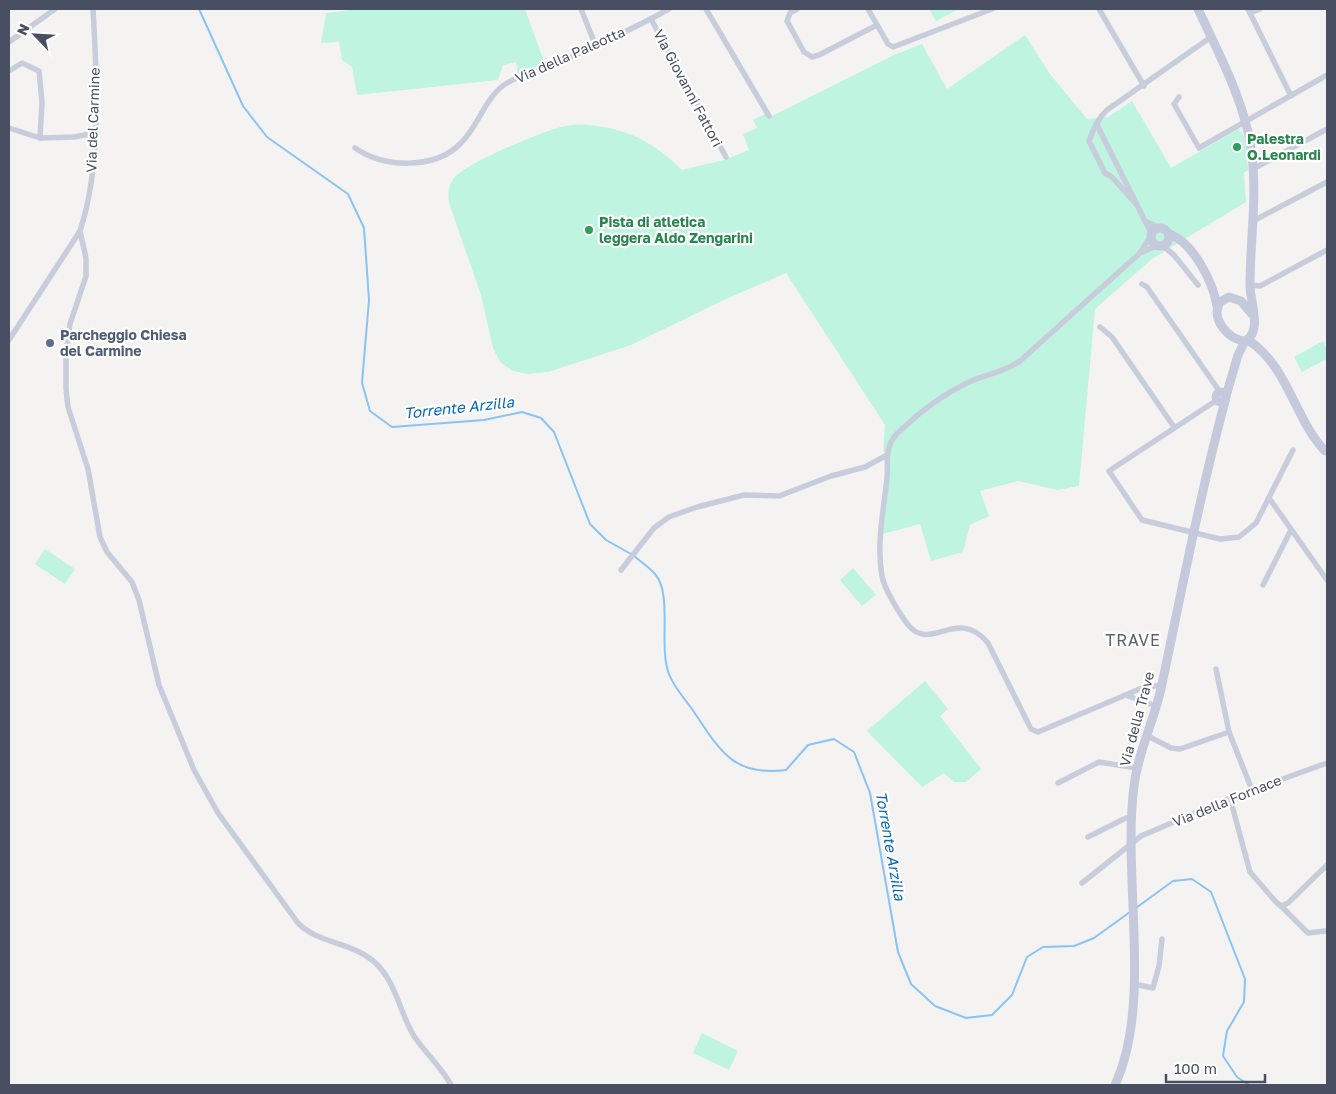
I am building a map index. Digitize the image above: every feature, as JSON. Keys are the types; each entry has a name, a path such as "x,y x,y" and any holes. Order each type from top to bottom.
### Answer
{"main road":[{"path":"1198,9 1245,122 1251,147 1253,221 1250,285 1255,330 1265,354"},
{"path":"1186,244 1162,245 1151,235 1160,228 1186,244 1214,289 1218,319 1231,337 1238,354"},
{"path":"1162,245 1169,234"},
{"path":"1217,306 1224,298 1232,297 1250,285"},
{"path":"1214,289 1247,306 1252,314"},
{"path":"1221,397 1230,382 1238,354 1255,330"},
{"path":"1231,337 1246,341 1265,354 1275,366 1312,437 1326,453"},
{"path":"1238,354 1250,350 1265,354"},
{"name":"Via della Trave","path":"1115,1085 1128,1042 1134,984 1130,846 1131,818 1137,768 1162,685 1192,533 1221,411 1221,397"}],"street":[{"path":"9,42 55,9"},
{"name":"Via del Carmine","path":"80,231 89,190 97,97 93,9"},
{"path":"581,9 595,44"},
{"name":"Via della Paleotta","path":"355,148 389,161 406,164 432,160 462,143 478,117 505,84 669,9"},
{"path":"706,9 769,116"},
{"path":"797,9 790,13 788,22 804,52 812,57 877,25"},
{"path":"868,9 888,44 895,47 992,9"},
{"path":"1099,9 1144,86"},
{"path":"1260,9 1249,11 1291,96"},
{"name":"Via Giovanni Fattori","path":"651,18 726,157"},
{"path":"1136,204 1105,172 1089,141 1098,120 1107,110 1144,86 1211,37"},
{"path":"9,71 22,63 39,71 42,102 40,138"},
{"path":"1179,97 1174,104 1199,148 1327,75"},
{"path":"1097,125 1136,204 1147,222 1151,235 1140,253 1020,362 1009,369 966,383 901,429 890,445 887,455 888,475 880,539 882,571 889,593 910,627 928,635 961,627 979,633 988,643 1031,729 1038,732 1148,686 1162,685"},
{"path":"9,128 40,138 74,137 94,132"},
{"path":"1253,169 1327,129"},
{"path":"1253,221 1327,182"},
{"path":"1147,222 1160,228"},
{"path":"9,340 80,231"},
{"path":"80,231 86,258 86,276 70,324 66,354 68,407 88,469 100,537 107,552 124,570 136,591 149,637 159,685 194,770 218,813 298,923 312,934 371,959 381,968 392,985 413,1035 441,1068 451,1085"},
{"path":"1140,253 1162,245 1179,261 1198,285"},
{"path":"1250,285 1260,286 1327,250"},
{"path":"1142,284 1147,287 1221,397 1110,471 1142,520 1220,539 1239,537 1256,523 1293,450"},
{"path":"1100,327 1112,337 1174,427"},
{"path":"621,570 654,528 669,517 697,507 744,496 778,496 830,476 865,466 887,455"},
{"path":"1269,498 1327,580"},
{"path":"1263,585 1292,530"},
{"path":"1216,669 1229,732 1252,790"},
{"path":"1125,695 1156,706"},
{"path":"1148,736 1171,748 1180,750 1229,732"},
{"path":"1058,783 1099,762 1137,768"},
{"name":"Via della Fornace","path":"1082,883 1141,836 1230,798 1327,763"},
{"path":"1230,798 1250,872 1276,902 1308,933 1325,931"},
{"path":"1088,837 1126,818 1131,818"},
{"path":"1282,906 1288,904 1327,865"},
{"path":"1134,984 1153,988 1159,966 1162,939"}],"green space":[{"path":"360,9 525,9 545,64 518,74 516,62 503,65 498,80 357,95 352,67 342,60 339,42 321,43 326,13"},
{"path":"929,9 959,9 936,21"},
{"path":"1025,35 1050,74 1087,119 1108,117 1132,101 1171,168 1239,129 1244,137 1246,148 1248,170 1244,173 1246,202 1152,259 1095,309 1079,486 1057,490 1018,481 980,491 989,516 970,525 963,552 931,561 920,524 883,534 890,475 890,453 883,452 885,425 786,273 726,299 631,345 548,372 527,374 513,371 500,362 493,348 481,295 449,203 450,187 454,178 473,164 538,135 561,127 585,125 628,133 640,138 672,160 682,170 724,160 749,150 743,134 757,128 753,120 765,114 768,118 894,55 922,44 947,89"},
{"path":"1323,341 1327,349 1327,359 1302,372 1294,357"},
{"path":"45,549 75,569 65,584 35,564"},
{"path":"853,568 876,595 862,606 840,580"},
{"path":"925,681 948,709 940,716 981,769 966,782 954,782 944,773 922,787 867,731"},
{"path":"702,1033 738,1051 729,1070 693,1053"}],"waterway":[{"name":"Torrente Arzilla","path":"199,9 243,106 267,137 348,194 364,228 369,300 362,383 370,411 392,427 484,420 522,412 541,418 554,432 590,524 606,540 631,554"},
{"name":"Torrente Arzilla","path":"634,556 653,571 660,583 664,607 666,662 671,679 710,736 729,757 752,769 768,771 786,770 808,745 834,739 854,752 870,793 898,952 911,984 935,1006 966,1018 992,1015 1012,995 1027,957 1043,947 1074,946 1094,938 1130,912"},
{"name":"Torrente Arzilla","path":"1136,908 1173,881 1192,879 1211,892 1245,979 1244,1002 1227,1031 1223,1056 1237,1077 1249,1085"}],"place":[{"name":"Palestra O.Leonardi","path":"1237,147"},
{"name":"Pista di atletica leggera Aldo Zengarini","path":"589,230"},
{"name":"Parcheggio Chiesa del Carmine","path":"50,343"}],"district":[{"name":"TRAVE","path":"1133,640"}]}
